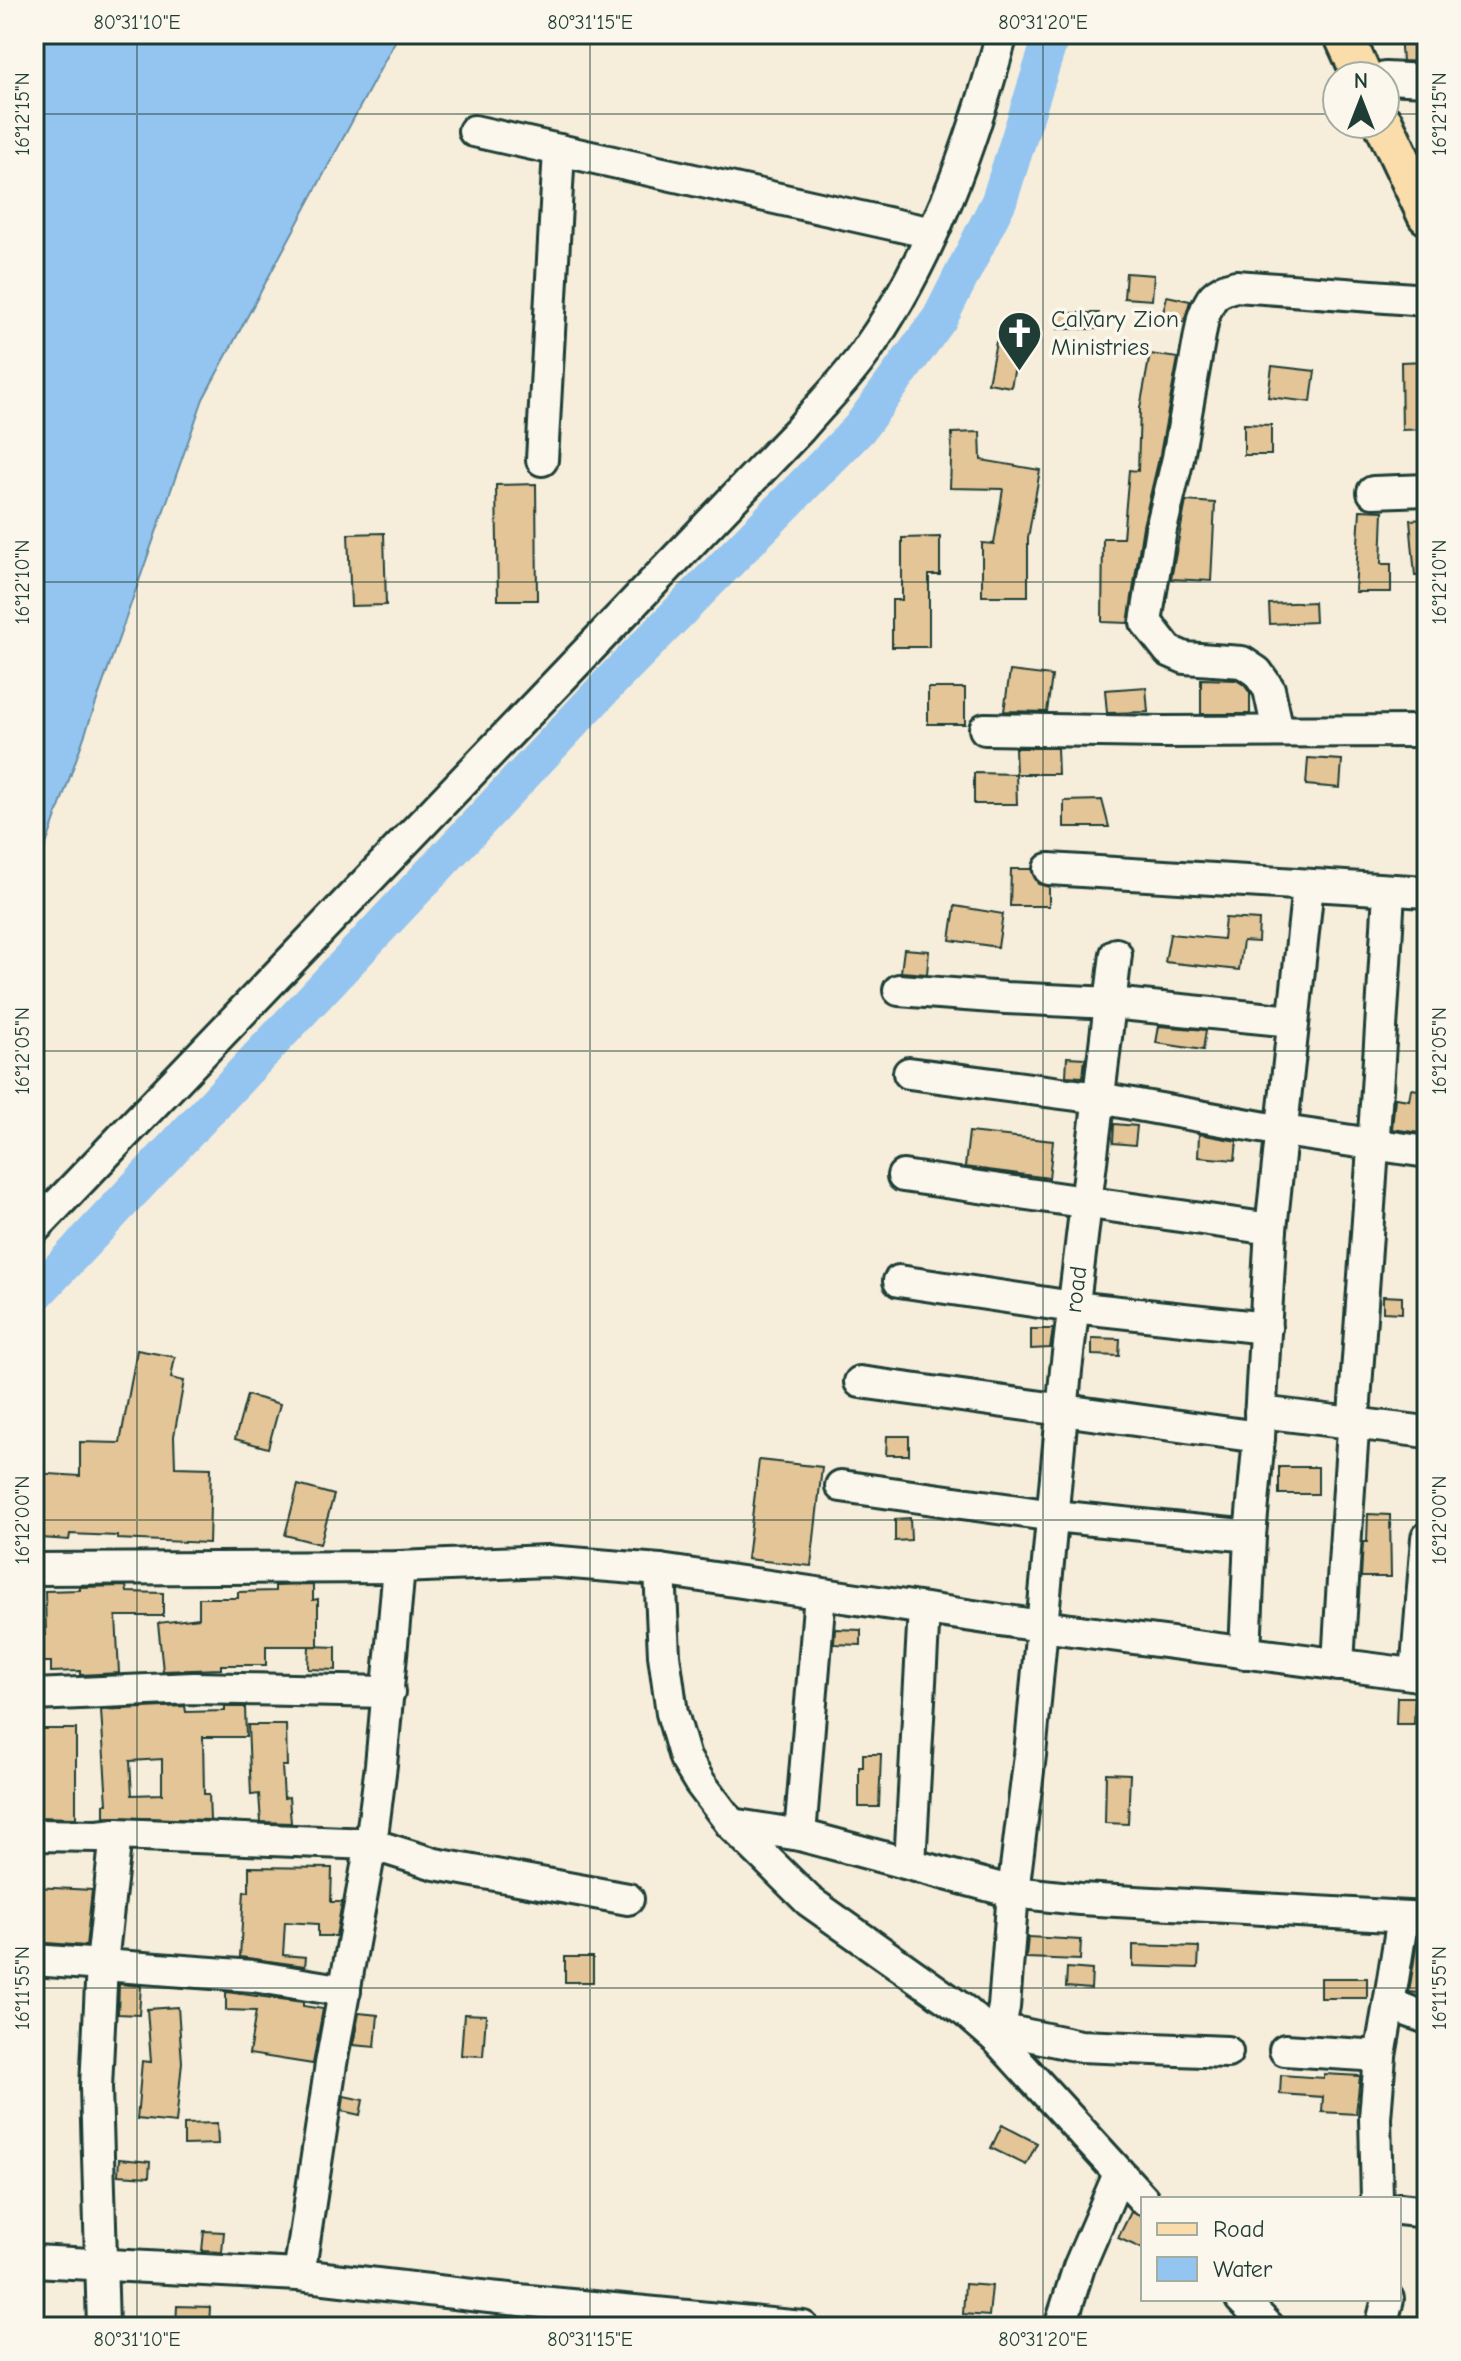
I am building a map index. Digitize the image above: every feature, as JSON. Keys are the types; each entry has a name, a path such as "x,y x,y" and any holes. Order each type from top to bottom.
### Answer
{"main road":[{"path":"1343,34 1355,60"},
{"path":"1392,140 1427,215"}],"street":[{"path":"34,1229 800,429 862,357 893,312 956,180 1002,34"},
{"path":"1401,79 1427,80"},
{"path":"474,131 932,233"},
{"path":"542,460 559,150"},
{"path":"1278,731 1269,689 1257,672 1242,662 1185,658 1169,651 1146,622 1161,529 1209,300 1222,289 1236,286 1427,300"},
{"path":"1373,492 1427,490"},
{"path":"985,729 1427,731"},
{"path":"1049,869 1427,892"},
{"path":"1245,1653 1271,1229 1308,886"},
{"path":"1338,1665 1375,1146 1389,890"},
{"name":"road","path":"998,2034 1004,2007 1013,1892 1030,1755 1073,1307 1116,954"},
{"path":"899,990 1111,1003 1293,1021"},
{"path":"909,1073 1099,1098 1283,1131 1427,1152"},
{"path":"903,1176 1271,1229"},
{"path":"899,1281 1073,1307 1266,1328"},
{"path":"860,1382 1062,1412 1260,1424 1355,1422 1427,1432"},
{"path":"841,1486 1054,1516 1250,1536"},
{"path":"34,1569 399,1567 547,1561 660,1570 1041,1626 1421,1675 1427,1538"},
{"path":"299,2275 331,2064 371,1844 389,1692 399,1567"},
{"path":"660,1570 664,1655 672,1713 685,1758 731,1824 809,1901 998,2034 1141,2197"},
{"path":"800,1835 820,1594"},
{"path":"910,1864 924,1609"},
{"path":"34,1695 194,1688 389,1692"},
{"path":"731,1824 800,1835 1013,1892 1219,1908 1415,1917 1389,2004 1380,2056 1375,2118 1397,2197"},
{"path":"103,2327 96,2087 102,1964 116,1834"},
{"path":"34,1835 116,1834 371,1844 435,1864 628,1899"},
{"path":"34,1960 253,1976 345,1991"},
{"path":"1389,2004 1427,2018"},
{"path":"998,2034 1080,2046 1227,2052"},
{"path":"1285,2050 1380,2056"},
{"path":"1060,2327 1079,2267 1119,2174"},
{"path":"34,2261 299,2275 803,2327"},
{"path":"1243,2301 1269,2327"},
{"path":"1381,2327 1388,2301"}],"water":[{"path":"34,34 399,34 203,399 34,879"}],"building":[{"path":"1400,34 1424,34 1426,62 1402,61"},
{"path":"1126,273 1154,275 1152,300 1124,298"},
{"path":"1167,296 1190,301 1184,322 1162,317"},
{"path":"1058,313 1099,313 1100,329 1058,329"},
{"path":"996,342 1019,346 1011,387 988,383"},
{"path":"1150,354 1178,358 1143,526 1128,623 1102,622 1103,538 1123,538 1129,470 1138,471 1140,408"},
{"path":"1427,361 1427,429 1402,430 1401,362"},
{"path":"1272,366 1315,371 1311,402 1268,397"},
{"path":"1244,424 1271,425 1271,455 1244,455"},
{"path":"980,432 981,460 1040,470 1028,538 1028,596 982,596 982,543 994,544 1003,489 950,488 952,433"},
{"path":"536,484 537,600 498,600 496,485"},
{"path":"1186,501 1215,503 1211,581 1171,579"},
{"path":"1360,510 1383,511 1381,564 1391,564 1391,592 1355,592"},
{"path":"1427,519 1427,576 1415,576 1410,520"},
{"path":"384,533 386,605 351,606 348,534"},
{"path":"940,537 940,575 929,575 929,647 892,647 892,600 902,600 902,538"},
{"path":"1314,602 1315,622 1270,624 1269,604"},
{"path":"1010,671 1052,676 1047,712 1004,711"},
{"path":"1201,679 1236,680 1244,685 1250,693 1250,714 1201,714"},
{"path":"1146,687 1148,712 1107,713 1105,690"},
{"path":"928,688 965,688 965,724 928,724"},
{"path":"1015,748 1057,748 1058,774 1016,774"},
{"path":"1308,758 1342,760 1340,788 1306,785"},
{"path":"974,773 1016,774 1017,804 974,804"},
{"path":"1102,800 1109,827 1064,827 1064,801"},
{"path":"1011,869 1031,869 1038,884 1049,887 1049,906 1010,906"},
{"path":"955,906 1003,914 998,947 950,940"},
{"path":"1225,918 1259,920 1258,942 1243,941 1239,970 1165,962 1170,934 1223,939"},
{"path":"904,949 929,951 927,974 901,972"},
{"path":"1159,1026 1206,1030 1203,1050 1156,1043"},
{"path":"1067,1057 1085,1058 1083,1077 1066,1076"},
{"path":"1411,1089 1427,1091 1427,1134 1392,1129 1395,1098 1409,1100"},
{"path":"1114,1124 1137,1126 1135,1145 1113,1143"},
{"path":"969,1132 1053,1141 1049,1178 965,1167"},
{"path":"1199,1134 1237,1141 1235,1160 1198,1157"},
{"path":"1383,1296 1402,1297 1402,1313 1383,1312"},
{"path":"1031,1329 1053,1329 1050,1348 1031,1349"},
{"path":"1092,1338 1120,1339 1119,1356 1092,1355"},
{"path":"137,1350 175,1357 171,1378 184,1381 174,1436 175,1467 211,1468 209,1543 70,1534 69,1540 42,1538 44,1493 34,1493 34,1473 80,1476 80,1442 120,1443"},
{"path":"247,1395 280,1404 268,1448 235,1439"},
{"path":"887,1436 909,1436 909,1455 886,1455"},
{"path":"759,1460 822,1467 811,1566 747,1559"},
{"path":"1279,1467 1318,1467 1318,1494 1279,1494"},
{"path":"298,1485 334,1495 320,1544 285,1535"},
{"path":"1368,1514 1390,1515 1391,1577 1361,1577"},
{"path":"910,1518 911,1540 895,1541 895,1519"},
{"path":"313,1585 313,1600 318,1599 318,1646 266,1646 266,1665 221,1665 221,1669 163,1671 158,1623 199,1618 199,1598 238,1598 238,1592 275,1591 275,1586"},
{"path":"126,1586 127,1592 163,1593 163,1616 116,1616 119,1673 80,1675 80,1671 51,1672 51,1662 34,1662 34,1634 46,1635 45,1591"},
{"path":"835,1629 861,1630 861,1645 834,1644"},
{"path":"309,1646 336,1647 336,1670 308,1669"},
{"path":"1397,1697 1415,1697 1414,1724 1396,1724"},
{"path":"185,1706 186,1712 245,1707 246,1737 203,1737 204,1794 209,1794 210,1820 104,1817 104,1804 107,1804 101,1710","holes":["162,1759 162,1794 132,1795 130,1761"]},
{"path":"248,1725 286,1725 287,1766 282,1766 284,1798 289,1797 291,1823 261,1822 259,1794 251,1795"},
{"path":"34,1729 76,1729 76,1818 34,1817"},
{"path":"863,1754 881,1754 879,1807 859,1807 859,1767 863,1767"},
{"path":"1106,1773 1130,1774 1128,1824 1105,1823"},
{"path":"249,1867 332,1868 331,1902 342,1902 336,1936 318,1936 318,1924 285,1922 283,1955 306,1957 305,1966 240,1957 244,1891 249,1892"},
{"path":"34,1887 92,1890 86,1946 34,1942"},
{"path":"1418,1936 1427,1936 1427,1994 1409,1992"},
{"path":"1028,1937 1081,1940 1080,1960 1026,1958"},
{"path":"1133,1945 1199,1947 1198,1968 1133,1966"},
{"path":"565,1957 593,1957 593,1982 565,1982"},
{"path":"1067,1968 1092,1970 1091,1989 1066,1987"},
{"path":"1321,1978 1367,1978 1367,1998 1321,1998"},
{"path":"119,1984 141,1986 139,2015 118,2014"},
{"path":"226,1992 303,2002 303,2006 323,2009 313,2064 249,2054 256,2011 226,2010"},
{"path":"178,2007 182,2062 176,2123 137,2119 142,2061 151,2062 147,2009"},
{"path":"359,2013 378,2015 375,2047 353,2045"},
{"path":"464,2014 486,2015 483,2056 461,2055"},
{"path":"1324,2074 1360,2076 1356,2114 1322,2112 1323,2097 1280,2094 1281,2075 1324,2078"},
{"path":"344,2096 363,2100 360,2115 342,2111"},
{"path":"217,2123 218,2144 184,2145 184,2124"},
{"path":"1002,2125 1037,2143 1026,2165 991,2148"},
{"path":"119,2159 150,2162 149,2177 118,2175"},
{"path":"1131,2212 1141,2215 1141,2248 1118,2238"},
{"path":"204,2231 224,2232 222,2252 202,2251"},
{"path":"965,2284 992,2286 989,2316 963,2314"},
{"path":"177,2306 210,2307 209,2327 176,2327"}],"waterway":[{"path":"34,1296 616,676 859,429 940,318 999,201 1052,34"}],"place":[{"name":"Calvary Zion Ministries","path":"1020,372"}]}
